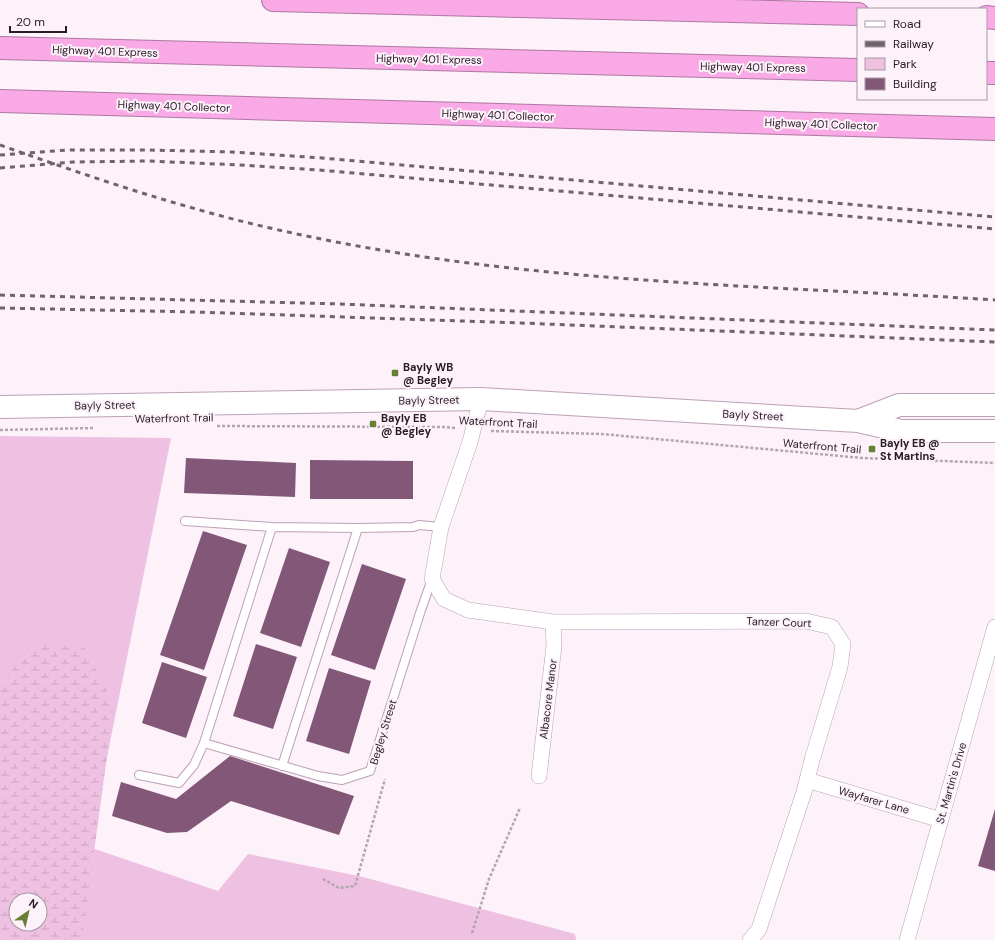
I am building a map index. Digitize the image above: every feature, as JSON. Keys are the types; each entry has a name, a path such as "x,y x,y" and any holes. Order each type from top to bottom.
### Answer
{"highway":[{"path":"273,0 857,14"},
{"name":"Highway 401 Express","path":"0,48 857,70"},
{"name":"Highway 401 Collector","path":"0,101 995,130"}],"main road":[{"name":"Bayly Street","path":"0,407 481,399 858,421 901,431 995,431"},
{"name":"Bayly Street","path":"858,421 899,405 995,405"}],"street":[{"name":"Begley Street","path":"432,579 441,527 473,430 481,399"},
{"name":"Tanzer Court","path":"432,579 444,599 468,610 553,622 806,621 832,627 843,644 840,667 804,792 759,929 750,940"},
{"name":"Albacore Manor","path":"539,776 554,646 553,622"},
{"name":"St. Martin's Drive","path":"907,940 995,629"},
{"name":"Wayfarer Lane","path":"807,780 941,820"}],"lane":[{"path":"185,521 272,527 441,527"},
{"path":"139,775 179,783 194,765 204,743 272,527"},
{"path":"282,766 358,528"},
{"name":"Begley Street","path":"204,743 318,776 342,780 370,771 420,610 432,579"}],"path":[{"name":"Waterfront Trail","path":"212,426 445,427 473,430 602,434 862,458 995,463"},
{"path":"0,430 94,428"},
{"path":"323,879 339,888 355,886 386,779"},
{"path":"472,933 489,879 520,808"}],"green space":[{"path":"0,436 171,438 89,847 218,891 248,854 359,876 575,934 576,940 0,940"},
{"path":"31,645 84,647 114,705 82,940 0,940 0,687"}],"building":[{"path":"186,458 296,463 295,497 184,493"},
{"path":"310,460 413,461 413,499 310,499"},
{"path":"203,531 247,545 204,670 160,655"},
{"path":"289,548 330,562 301,647 260,633"},
{"path":"362,564 406,579 375,670 331,655"},
{"path":"256,644 297,657 273,729 233,716"},
{"path":"162,662 207,677 186,738 142,723"},
{"path":"329,668 371,681 349,754 306,741"},
{"path":"230,756 354,796 339,835 231,801 187,832 167,833 112,816 121,782 176,799"},
{"path":"995,809 995,871 978,866"}],"railway":[{"path":"0,145 74,171 187,207 264,227 429,258 556,273 684,283 995,300"},
{"path":"0,155 68,150 232,152 322,158 995,217"},
{"path":"0,168 73,162 149,161 240,165 319,170 995,229"},
{"path":"0,295 340,304 995,330"},
{"path":"0,308 196,312 521,323 995,342"}],"place":[{"name":"Bayly WB @ Begley","path":"395,373"},
{"name":"Bayly EB @ Begley","path":"373,424"},
{"name":"Bayly EB @ St Martins","path":"872,449"}]}
